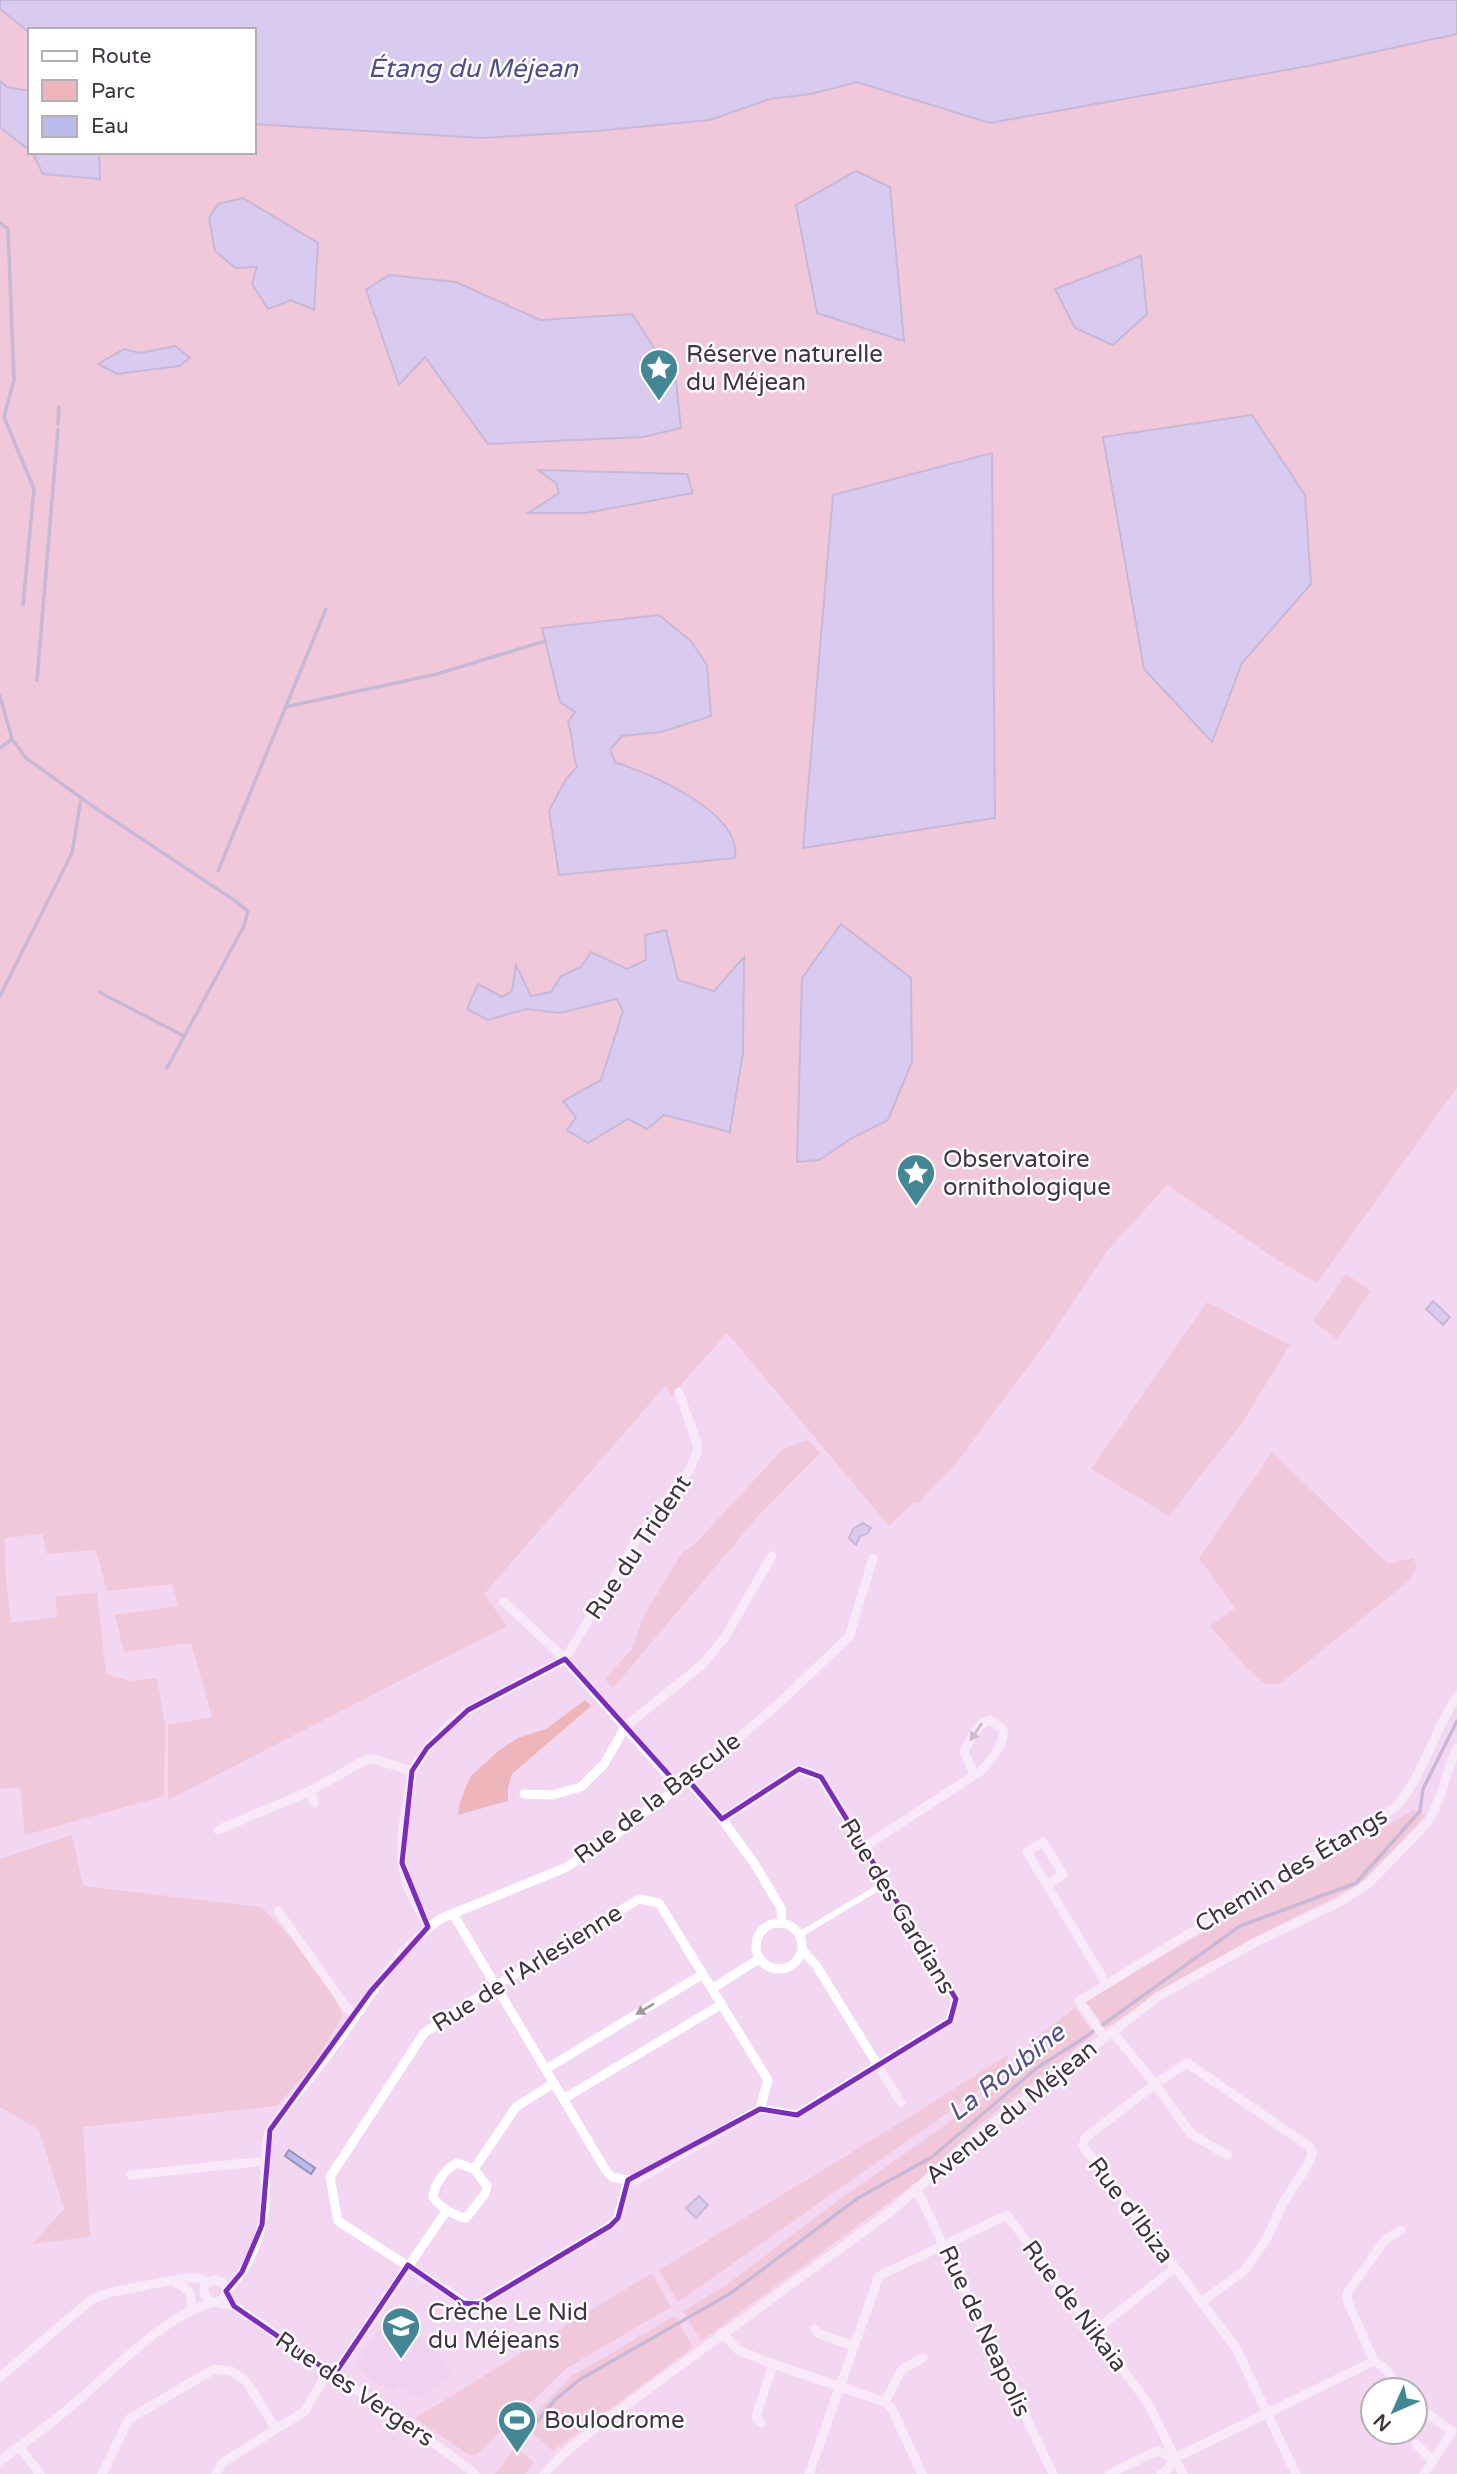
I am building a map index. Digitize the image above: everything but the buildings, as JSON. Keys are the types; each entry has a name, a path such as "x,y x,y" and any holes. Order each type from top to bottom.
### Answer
{"street":[{"name":"Rue du Trident","path":"565,1659 634,1544 690,1469 697,1452 697,1444 679,1392"},
{"path":"524,1794 552,1796 581,1787 604,1764 626,1726 703,1664 725,1637 772,1556"},
{"name":"Rue de la Bascule","path":"226,2292 242,2272 262,2225 265,2204 265,2143 270,2130 334,2048 398,1958 429,1927 453,1914 565,1868 611,1838 688,1780 776,1706 849,1637 873,1559"},
{"path":"504,1602 565,1659 678,1787"},
{"path":"429,1927 408,1888 402,1863 402,1834 412,1771 427,1748 447,1726 468,1710 565,1659"},
{"name":"Chemin des Étangs","path":"1108,2034 1081,2004 1106,1983 1396,1807 1409,1790 1457,1696"},
{"path":"864,1847 982,1770 1004,1737 1003,1729 990,1720 983,1722 964,1751 974,1775"},
{"name":"Avenue du Méjean","path":"544,2474 590,2432 890,2212 986,2129 1169,1990 1254,1943 1340,1902 1369,1883 1427,1823 1434,1812 1449,1763 1457,1748"},
{"path":"218,1830 310,1791 367,1759 412,1771"},
{"name":"Rue des Gardians","path":"722,1819 799,1769 821,1777 956,1999 950,2021 797,2115 760,2109"},
{"path":"688,1780 722,1819 754,1863 781,1908 782,1924"},
{"path":"310,1791 314,1803"},
{"path":"1047,1885 1063,1875 1043,1842 1027,1852 1106,1983"},
{"path":"799,1935 886,1883"},
{"name":"Rue de l'Arlesienne","path":"628,2180 618,2218 610,2226 479,2304 472,2305 463,2303 338,2221 330,2177 424,2033 495,1986 639,1899 659,1903 768,2080 760,2109"},
{"path":"278,1911 347,2008 355,2015"},
{"path":"453,1914 612,2177 636,2180 760,2109"},
{"path":"802,1950 794,1964 780,1970 772,1969 756,1952 757,1937 768,1926 782,1924 789,1926 799,1935 802,1950 816,1965 901,2103"},
{"path":"713,1988 760,1959"},
{"path":"546,2069 703,1974"},
{"path":"565,2098 722,2004"},
{"path":"1108,2034 1156,2084 1191,2134 1227,2155"},
{"path":"1156,2084 1187,2063 1310,2147 1312,2153 1309,2163 1283,2203 1266,2240 1244,2270 1201,2302"},
{"path":"474,2169 516,2107 554,2083"},
{"name":"Rue d'Ibiza","path":"1156,2084 1085,2138 1083,2146 1236,2348 1296,2474"},
{"path":"131,2175 265,2161"},
{"path":"454,2164 474,2169 487,2186 485,2194 466,2218 447,2210 433,2197 434,2190 454,2164"},
{"name":"Rue de Neapolis","path":"916,2188 1053,2474"},
{"path":"216,2474 222,2463 305,2410 447,2210"},
{"name":"Rue de Nikaia","path":"944,2245 1007,2215 1149,2403 1183,2474"},
{"path":"1391,2376 1374,2361 1347,2300 1348,2293 1385,2239 1401,2230"},
{"path":"809,2474 879,2276 944,2245"},
{"path":"1094,2331 1175,2268"},
{"path":"0,2377 92,2300 112,2292 174,2281 198,2278 208,2282 220,2281 242,2272"},
{"path":"174,2281 194,2285 215,2302"},
{"path":"174,2281 190,2292 194,2309"},
{"path":"0,2461 69,2409 133,2350 194,2309 222,2299 226,2292 220,2281"},
{"path":"194,2309 208,2282"},
{"name":"Rue des Vergers","path":"226,2292 234,2306"},
{"name":"Rue des Vergers","path":"215,2302 234,2306 470,2472"},
{"path":"815,2329 854,2346"},
{"path":"722,2333 738,2350 885,2402 892,2409 922,2474"},
{"path":"885,2402 902,2369 923,2357"},
{"path":"1161,2474 1166,2472 1175,2458 1374,2361"},
{"path":"761,2423 756,2417 773,2364"},
{"path":"102,2474 129,2419 214,2369 231,2371 246,2381 276,2429"},
{"path":"1424,2474 1455,2427 1429,2413"},
{"path":"1418,2446 1433,2461"},
{"path":"19,2447 40,2474"},
{"path":"1109,2474 1157,2451 1175,2458"}],"highlighted area":[{"path":"565,1659 679,1786 688,1780 722,1819 799,1769 821,1777 956,1999 950,2021 797,2115 760,2109 628,2180 618,2218 610,2226 479,2304 463,2303 408,2265 334,2375 234,2306 226,2291 242,2272 262,2225 270,2130 371,1991 428,1927 402,1863 412,1771 427,1748 468,1710"}],"shaded area":[{"name":"Crèche Le Nid du Méjeans","path":"388,2316 435,2348 435,2352 440,2355 453,2376 417,2399 398,2387 394,2392 374,2383 355,2365"}],"green space":[{"path":"0,9 28,31 28,91 7,87 0,81"},
{"path":"1457,34 1457,1087 1317,1283 1279,1261 1167,1185 1108,1250 1046,1343 955,1465 917,1504 914,1502 889,1526 727,1333 671,1396 666,1385 484,1594 507,1626 168,1800 168,1725 212,1717 191,1643 124,1652 115,1615 178,1606 172,1584 107,1591 96,1550 47,1554 42,1534 5,1538 5,1568 11,1623 57,1617 55,1597 97,1592 106,1674 130,1681 157,1678 165,1725 164,1796 25,1835 20,1787 0,1789 0,127 28,149 28,154 33,154 43,174 100,178 99,154 256,154 256,124 481,138 596,131 710,120 770,99 811,94 857,82 990,123 1319,64","holes":["257,267 314,310 252,284","456,282 540,320 581,319 681,428 643,437 488,444 424,357 399,385"]},
{"path":"1346,1274 1371,1291 1337,1339 1313,1321"},
{"path":"1207,1302 1290,1345 1242,1423 1169,1516 1091,1469"},
{"path":"808,1440 820,1453 759,1515 613,1688 605,1679 632,1649 644,1615 682,1553 694,1545 783,1449"},
{"path":"1272,1452 1388,1564 1413,1558 1417,1565 1409,1581 1280,1684 1265,1684 1210,1626 1235,1608 1199,1558"},
{"path":"585,1700 591,1706 512,1774 508,1801 458,1815 470,1777 497,1752 518,1738 546,1729"},
{"path":"1413,1810 1426,1815 1360,1884 1250,1940 1105,2028 1086,2002 1119,1980 1262,1900"},
{"path":"72,1835 83,1886 261,1907 307,1957 328,1986 343,2016 312,2066 277,2106 83,2127 90,2237 32,2244 64,2209 39,2130 0,2107 0,1859"},
{"path":"1075,2008 1094,2034 974,2129 918,2181 701,2341 683,2311 725,2286 843,2197 1008,2081 1034,2039"},
{"path":"1009,2054 1005,2068 981,2089 678,2302 659,2270"},
{"path":"652,2273 671,2307 567,2368 476,2455 469,2455 415,2418"},
{"path":"675,2316 693,2347 553,2451 524,2426 572,2376"},
{"name":"Boulodrome","path":"515,2447 534,2462 525,2474 495,2474"}],"water":[{"name":"Étang du Méjean","path":"0,0 1457,0 1457,34 1319,64 990,123 857,82 811,94 770,99 710,120 481,138 256,124 256,28 28,28 28,31 0,9"},
{"path":"0,81 7,87 28,91 28,149 0,127"},
{"path":"33,154 99,154 100,179 43,174"},
{"path":"856,171 890,187 904,341 817,313 796,205"},
{"path":"243,198 318,243 314,310 291,300 268,309 252,284 257,267 235,268 215,251 209,218 218,204"},
{"path":"1141,256 1147,314 1113,345 1075,328 1055,289"},
{"path":"389,275 456,282 540,320 632,314 676,381 681,428 643,437 488,444 425,357 399,385 366,290"},
{"path":"175,346 190,358 179,366 117,374 98,364 124,349 140,353"},
{"path":"1252,415 1305,495 1311,584 1242,663 1212,742 1144,669 1103,437"},
{"path":"992,453 995,818 803,848 833,495"},
{"path":"538,470 687,474 693,493 586,513 528,513 559,493 556,483"},
{"path":"659,615 691,641 707,665 711,716 661,732 622,736 610,750 615,762 671,786 710,811 724,825 733,841 735,858 559,875 549,811 566,779 577,767 568,722 575,712 560,702 542,628"},
{"path":"841,924 911,978 912,1062 888,1120 852,1138 819,1160 797,1162 802,978"},
{"path":"666,930 678,980 714,991 744,957 743,1053 730,1132 664,1115 647,1129 628,1119 588,1143 567,1130 576,1117 563,1101 601,1080 623,1011 617,999 560,1013 526,1009 488,1020 467,1009 478,984 502,997 512,991 516,965 531,996 551,992 561,976 581,967 591,952 627,969 646,960 645,935"},
{"path":"1433,1301 1450,1317 1443,1325 1426,1309"},
{"path":"863,1523 871,1528 867,1534 860,1536 856,1545 849,1538 853,1529"},
{"path":"289,2150 315,2168 311,2174 285,2156"},
{"path":"699,2196 708,2205 696,2218 686,2208"}],"waterway":[{"path":"0,223 8,229 14,380 4,417 34,489 23,605"},
{"path":"58,424 59,407"},
{"path":"37,680 58,429"},
{"path":"218,871 326,609"},
{"path":"285,707 437,674 545,641"},
{"path":"0,696 12,739 26,758 248,911 244,926 167,1068"},
{"path":"0,748 12,739"},
{"path":"0,996 72,853 81,799"},
{"path":"99,992 184,1036"},
{"name":"La Roubine","path":"534,2425 555,2400 579,2380 731,2293 858,2198 932,2157 1038,2067 1084,2038 1240,1926 1356,1883 1420,1811 1423,1789 1457,1721"}],"place":[{"name":"Réserve naturelle du Méjean","path":"659,402"},
{"name":"Observatoire ornithologique","path":"916,1207"},
{"name":"Crèche Le Nid du Méjeans","path":"401,2360"},
{"name":"Boulodrome","path":"517,2454"}]}
